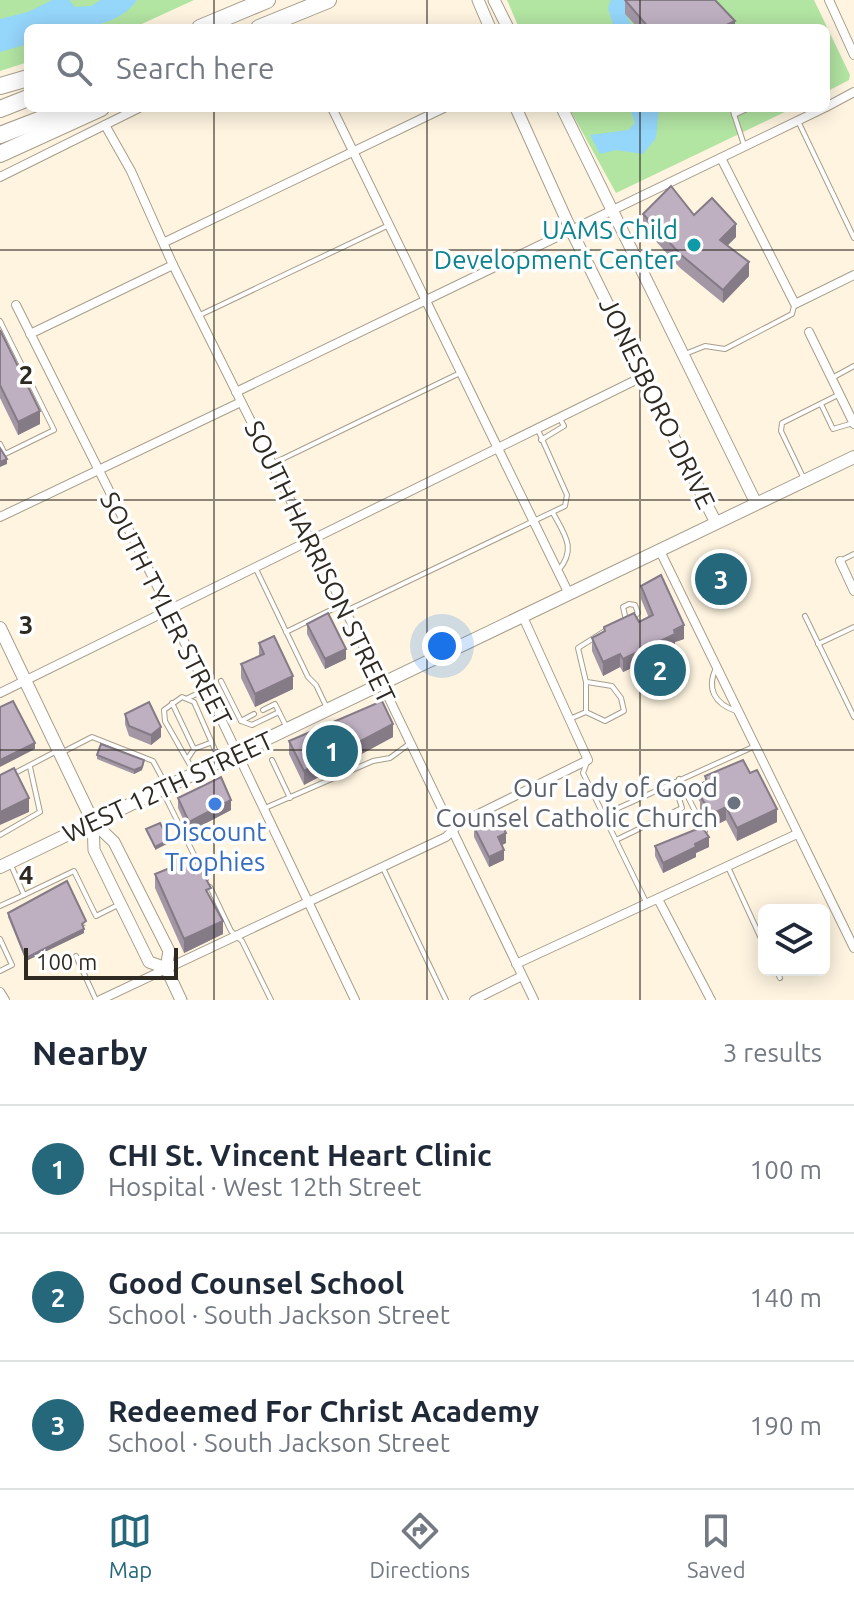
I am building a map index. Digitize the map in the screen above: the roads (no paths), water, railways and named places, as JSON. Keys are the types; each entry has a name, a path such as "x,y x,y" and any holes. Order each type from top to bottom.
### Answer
{"highway":[{"path":"210,24 267,0"},
{"path":"269,24 328,0"},
{"path":"0,86 24,79"},
{"path":"0,109 24,100"},
{"path":"0,135 60,112"},
{"path":"0,154 92,112"}],"main road":[{"name":"WEST 12TH STREET","path":"5,865 164,788 191,764 217,756 238,754 854,457"},
{"path":"0,628 93,822"}],"street":[{"path":"478,0 488,24"},
{"path":"494,0 506,24"},
{"path":"829,0 854,55"},
{"path":"830,104 854,92"},
{"path":"0,177 131,112"},
{"path":"334,112 569,594"},
{"path":"165,242 436,112"},
{"name":"JONESBORO DRIVE","path":"518,112 571,230 716,523"},
{"name":"JONESBORO DRIVE","path":"564,112 756,503"},
{"path":"236,392 815,112"},
{"name":"SOUTH HARRISON STREET","path":"105,125 382,684 534,1000"},
{"path":"721,158 795,304 854,275"},
{"path":"30,334 173,265"},
{"name":"SOUTH TYLER STREET","path":"16,305 96,471 170,612 355,1000"},
{"path":"809,332 854,424"},
{"path":"0,693 170,612 644,376"},
{"path":"0,516 241,402"},
{"path":"660,551 753,747 854,948"},
{"path":"840,561 854,591"},
{"path":"98,1000 309,902 588,760 572,718 523,617"},
{"path":"93,822 94,850 149,962 166,968"},
{"path":"93,822 114,842 169,951 166,968 181,1000"},
{"path":"516,964 797,834"},
{"path":"658,899 711,1000"},
{"path":"474,1000 522,976"},
{"path":"0,992 5,1000"}],"lane":[{"path":"733,112 745,147"},
{"path":"734,115 740,112"},
{"path":"798,121 854,238"},
{"path":"199,315 390,225"},
{"path":"685,354 705,346 725,349 792,314 795,304"},
{"path":"0,321 54,430 5,454 0,444"},
{"path":"831,378 854,366"},
{"path":"272,464 462,372"},
{"path":"805,481 781,431 782,423 839,394"},
{"path":"821,404 833,429 854,424"},
{"path":"541,440 564,426 559,417"},
{"path":"286,632 565,506 567,495 538,428"},
{"path":"553,512 570,545 570,553 558,571"},
{"path":"840,561 854,554"},
{"path":"256,569 329,710"},
{"path":"586,712 586,682 580,670 578,648 626,620 638,613 635,605 623,607 626,620"},
{"path":"805,616 854,717"},
{"path":"818,644 854,627"},
{"path":"221,681 241,721 252,725 279,712"},
{"path":"572,718 586,712 605,721 624,711 621,698 612,686 586,682"},
{"path":"172,703 194,749 191,764 182,757 165,721 164,710 172,703 207,689"},
{"path":"188,698 194,702 211,735 210,743 217,756"},
{"path":"263,710 275,704 288,730"},
{"path":"241,721 254,714"},
{"path":"9,776 92,737 153,761 271,1000"},
{"path":"194,749 210,743"},
{"path":"263,809 373,761 390,758 409,744"},
{"path":"603,815 753,747"},
{"path":"272,760 290,798"},
{"path":"588,760 583,773 647,904"},
{"path":"0,835 40,812 30,767"},
{"path":"677,781 708,837"},
{"path":"616,840 682,808 677,781"},
{"path":"5,865 24,895"},
{"path":"382,866 446,1000"},
{"path":"728,867 758,932"},
{"path":"0,906 74,871 96,916 121,904"},
{"path":"0,939 12,965 0,971"},
{"path":"76,956 98,1000"}],"water":[{"path":"52,0 69,0 75,7 91,6 101,0 137,0 127,11 102,23 24,24 24,45 0,52 0,19 28,12"},
{"path":"611,0 638,0 627,5 625,13 631,24 613,24 608,8"},
{"path":"631,112 659,112 656,138 643,154 616,150 600,154 590,135 628,130 635,123"}],"place":[{"name":"UAMS Child Development Center","path":"694,245"},
{"name":"Redeemed For Christ Academy","path":"721,579"},
{"name":"Good Counsel School","path":"660,670"},
{"name":"CHI St. Vincent Heart Clinic","path":"332,751"},
{"name":"Our Lady of Good Counsel Catholic Church","path":"734,803"},
{"name":"Discount Trophies","path":"215,804"}]}
